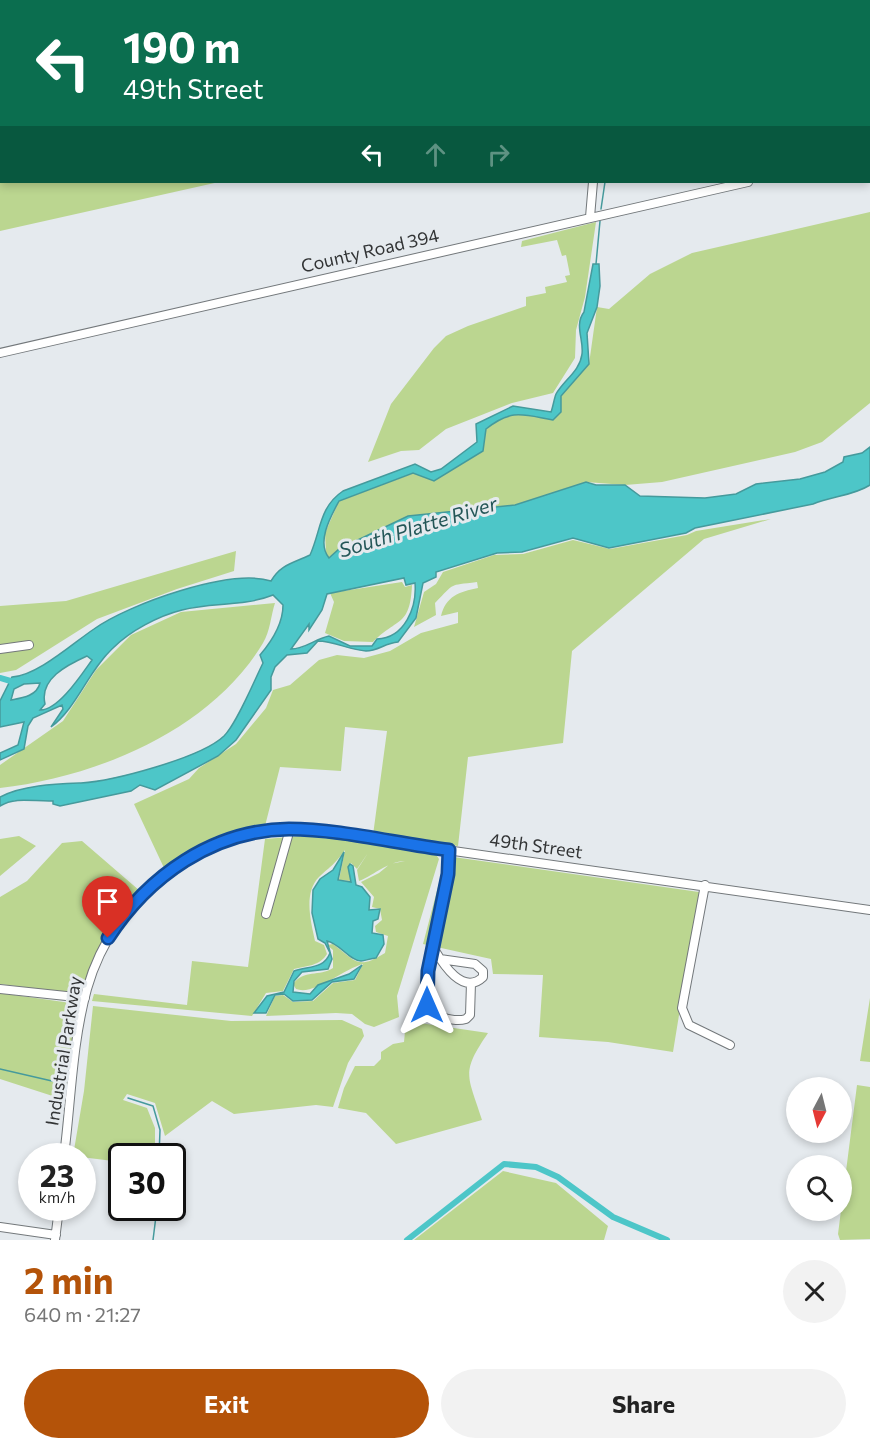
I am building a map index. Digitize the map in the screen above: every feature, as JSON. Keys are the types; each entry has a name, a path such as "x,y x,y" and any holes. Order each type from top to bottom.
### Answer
{"street":[{"path":"590,217 593,183"},
{"name":"County Road 394","path":"0,353 743,183"},
{"path":"0,649 29,645"},
{"path":"266,914 290,829"},
{"name":"49th Street","path":"200,852 248,834 290,829 705,885 870,910"},
{"path":"449,850 448,874 428,971 425,997 427,1005 435,1014 445,1018 466,1019 470,1015 471,982"},
{"name":"Industrial Parkway","path":"66,1143 85,998 99,956 129,908 160,878 200,852"},
{"path":"705,885 682,1008 688,1025 730,1045"},
{"path":"434,949 440,959 452,975 471,982 483,977 483,971 475,964 440,959"},
{"path":"0,989 85,998"},
{"path":"0,1227 56,1238 57,1221"}],"green space":[{"path":"0,183 215,183 0,231"},
{"path":"870,212 870,403 822,442 795,452 662,482 625,485 586,482 515,505 436,515 329,558 326,553 325,533 339,501 414,473 434,481 483,451 486,429 503,418 526,415 553,420 561,396 589,364 597,307 609,309 650,274 692,253"},
{"path":"596,222 585,297 576,330 575,358 553,393 512,403 446,429 419,450 401,451 368,462 391,404 446,336 526,306 526,297 546,293 545,287 567,282 565,276 570,275 566,255 562,256 557,240 521,247 522,241"},
{"path":"771,519 704,539 572,651 563,743 468,757 458,846 373,835 387,731 345,727 341,771 280,767 265,826 195,849 165,870 134,804 189,779 199,768 236,744 266,708 273,690 290,685 319,660 337,655 364,658 390,651 421,633 458,623 458,612 441,616 443,609 454,596 478,588 477,582 450,588 435,603 436,615 414,627 424,592 436,584 443,572 494,555 523,554 573,540 610,549 687,535 696,531"},
{"path":"236,551 234,571 177,589 97,619 16,670 0,673 0,606 66,601"},
{"path":"402,582 405,587 412,585 409,608 401,620 373,642 344,641 325,633 334,602 330,593"},
{"path":"275,603 265,639 241,674 214,701 183,724 148,744 75,773 0,788 0,765 63,721 96,670 131,635 181,612"},
{"path":"314,835 435,853 439,859 397,996 399,1017 374,1027 365,1024 352,1014 266,1016 275,996 283,995 293,1002 313,1001 333,983 355,980 363,964 311,989 296,989 293,984 302,976 333,968 333,950 327,945 333,944 358,962 368,961 385,953 388,936 376,932 375,926 382,920 380,909 372,907 374,897 361,882 379,873 388,865 359,881 357,870 368,853 357,869 351,863 348,867 351,881 339,880 345,850 336,862 319,877 311,891 310,908 315,941 324,945 327,954 317,963 294,969 283,991 266,993 252,1016 92,1001 94,994 187,1005 192,961 248,967 265,839"},
{"path":"19,836 36,846 0,876 0,839"},
{"path":"82,841 140,891 110,929 80,991 71,993 0,984 0,897 27,881 62,843"},
{"path":"446,856 699,892 673,1052 608,1042 539,1037 543,975 493,974 491,959 423,944"},
{"path":"0,993 78,1004 80,1012 65,1100 0,1079"},
{"path":"870,998 870,1062 860,1061"},
{"path":"93,1006 231,1021 342,1020 362,1029 364,1036 348,1063 333,1107 316,1105 234,1114 212,1101 165,1136 155,1103 127,1094 123,1100 147,1108 155,1128 155,1143 108,1143 108,1160 96,1159 96,1143 75,1143 84,1091"},
{"path":"406,1021 488,1033 473,1058 469,1075 482,1120 396,1144 366,1113 338,1108 344,1088 355,1066 374,1066 381,1059 381,1052 393,1044 404,1042"},
{"path":"857,1085 870,1087 870,1239 840,1240 838,1234 840,1221 852,1221 852,1155 848,1155 850,1143 852,1143"},
{"path":"503,1171 556,1183 608,1226 604,1240 414,1240"}],"water":[{"name":"South Platte River","path":"593,264 599,264 600,286 597,307 587,333 589,364 561,396 561,412 553,420 526,415 503,418 486,429 483,451 434,481 413,473 339,501 324,537 325,552 329,558 339,549 408,516 515,505 586,482 596,485 625,485 640,496 705,498 736,494 756,484 800,479 825,472 843,462 844,457 862,453 870,447 870,485 813,504 695,528 686,533 609,548 573,538 522,552 497,553 436,572 436,577 423,583 416,618 398,642 366,651 318,641 307,653 287,655 275,667 271,677 271,690 236,740 218,756 155,790 140,785 131,791 60,806 53,804 53,801 26,800 12,801 0,806 0,797 9,793 39,786 81,783 134,773 177,760 213,744 224,736 240,712 263,663 260,655 273,638 279,625 283,605 273,595 239,603 182,610 163,616 136,630 104,657 60,719 51,727 63,709 62,705 33,718 28,726 24,749 0,760 0,753 18,745 24,722 0,727 0,701 12,677 43,665 94,629 131,609 155,599 206,584 253,578 271,581 284,567 310,555 329,504 343,491 415,464 431,472 441,469 477,442 476,424 513,406 551,412 556,394 581,360 580,322","holes":["404,578 406,585 415,583 414,602 407,620 395,633 377,639 372,646 350,646 329,636 291,649 309,624 309,630 322,610 327,594","87,656 92,660 62,698 47,709 40,710 45,704 44,695 50,680","40,683 32,694 11,700 14,689 24,684"]},
{"path":"344,852 338,880 351,882 348,867 350,864 353,866 356,885 362,887 370,897 369,910 380,909 378,919 373,921 372,933 383,935 384,944 376,958 361,961 327,941 332,959 328,969 302,972 294,981 293,992 310,994 318,985 349,974 362,965 354,979 332,982 312,1000 293,1001 284,994 275,995 266,1013 254,1013 267,996 284,992 294,971 324,962 330,953 325,943 318,939 312,913 313,890 320,879 333,870"}],"waterway":[{"path":"601,209 605,183"},
{"path":"596,264 600,221"},
{"path":"0,678 14,682"},
{"path":"0,1069 65,1084"},
{"path":"128,1098 153,1106 160,1130 160,1143"},
{"path":"407,1240 504,1164 536,1167 558,1177 613,1217 667,1240"},
{"path":"153,1240 155,1221"}],"route":[{"path":"108,938 144,891 178,864 212,847 248,834 290,829 306,830 449,850 448,874 428,971 425,997 427,1005"}]}
